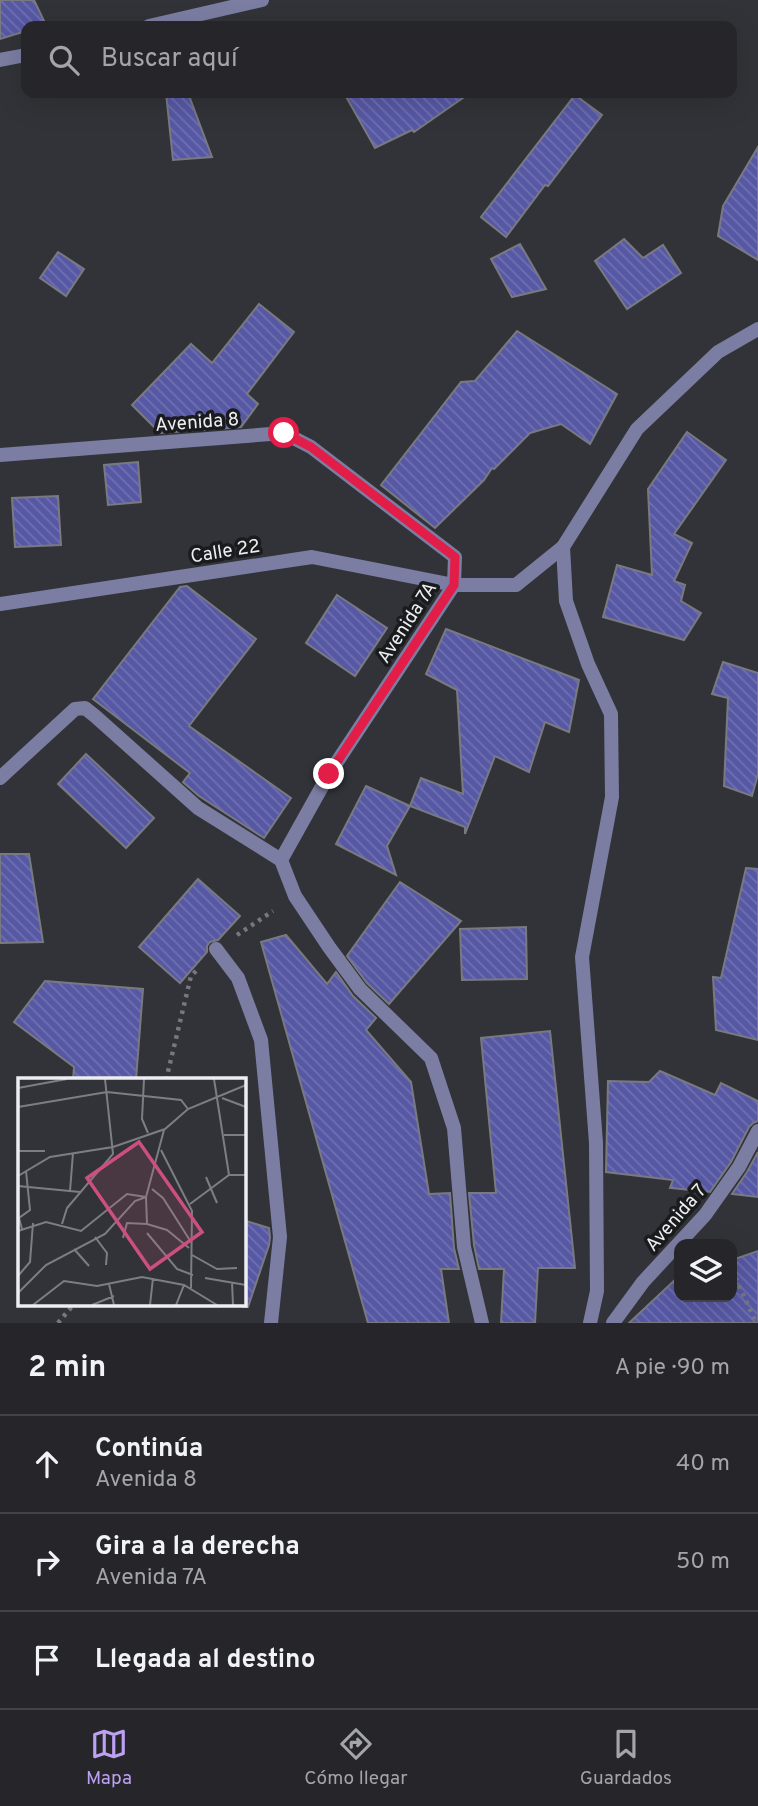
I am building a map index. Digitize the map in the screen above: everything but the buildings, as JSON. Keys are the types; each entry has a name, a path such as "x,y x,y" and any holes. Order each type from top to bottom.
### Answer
{"street":[{"path":"171,21 262,0"},
{"path":"0,60 21,56"},
{"name":"Avenida 7A","path":"281,860 329,774 454,585 516,585 563,547 636,429 718,352 758,329"},
{"name":"Avenida 8","path":"0,455 284,433 311,447 455,557 454,585"},
{"path":"563,547 566,601 588,664 611,714 612,797 582,957 596,1143 597,1291 590,1323"},
{"name":"Calle 22","path":"0,604 312,556 454,585"},
{"path":"0,778 75,709 85,708 198,808 281,860 295,896 360,989 431,1058 454,1128 464,1247 482,1323"},
{"path":"216,949 238,978 261,1040 280,1237 271,1323"},
{"name":"Avenida 7","path":"613,1323 643,1282 705,1215 739,1167 758,1131"}],"path":[{"path":"737,1281 756,1323"},
{"path":"58,1323 72,1306"}],"route":[{"path":"284,433 311,447 455,557 454,585 329,774"}]}
